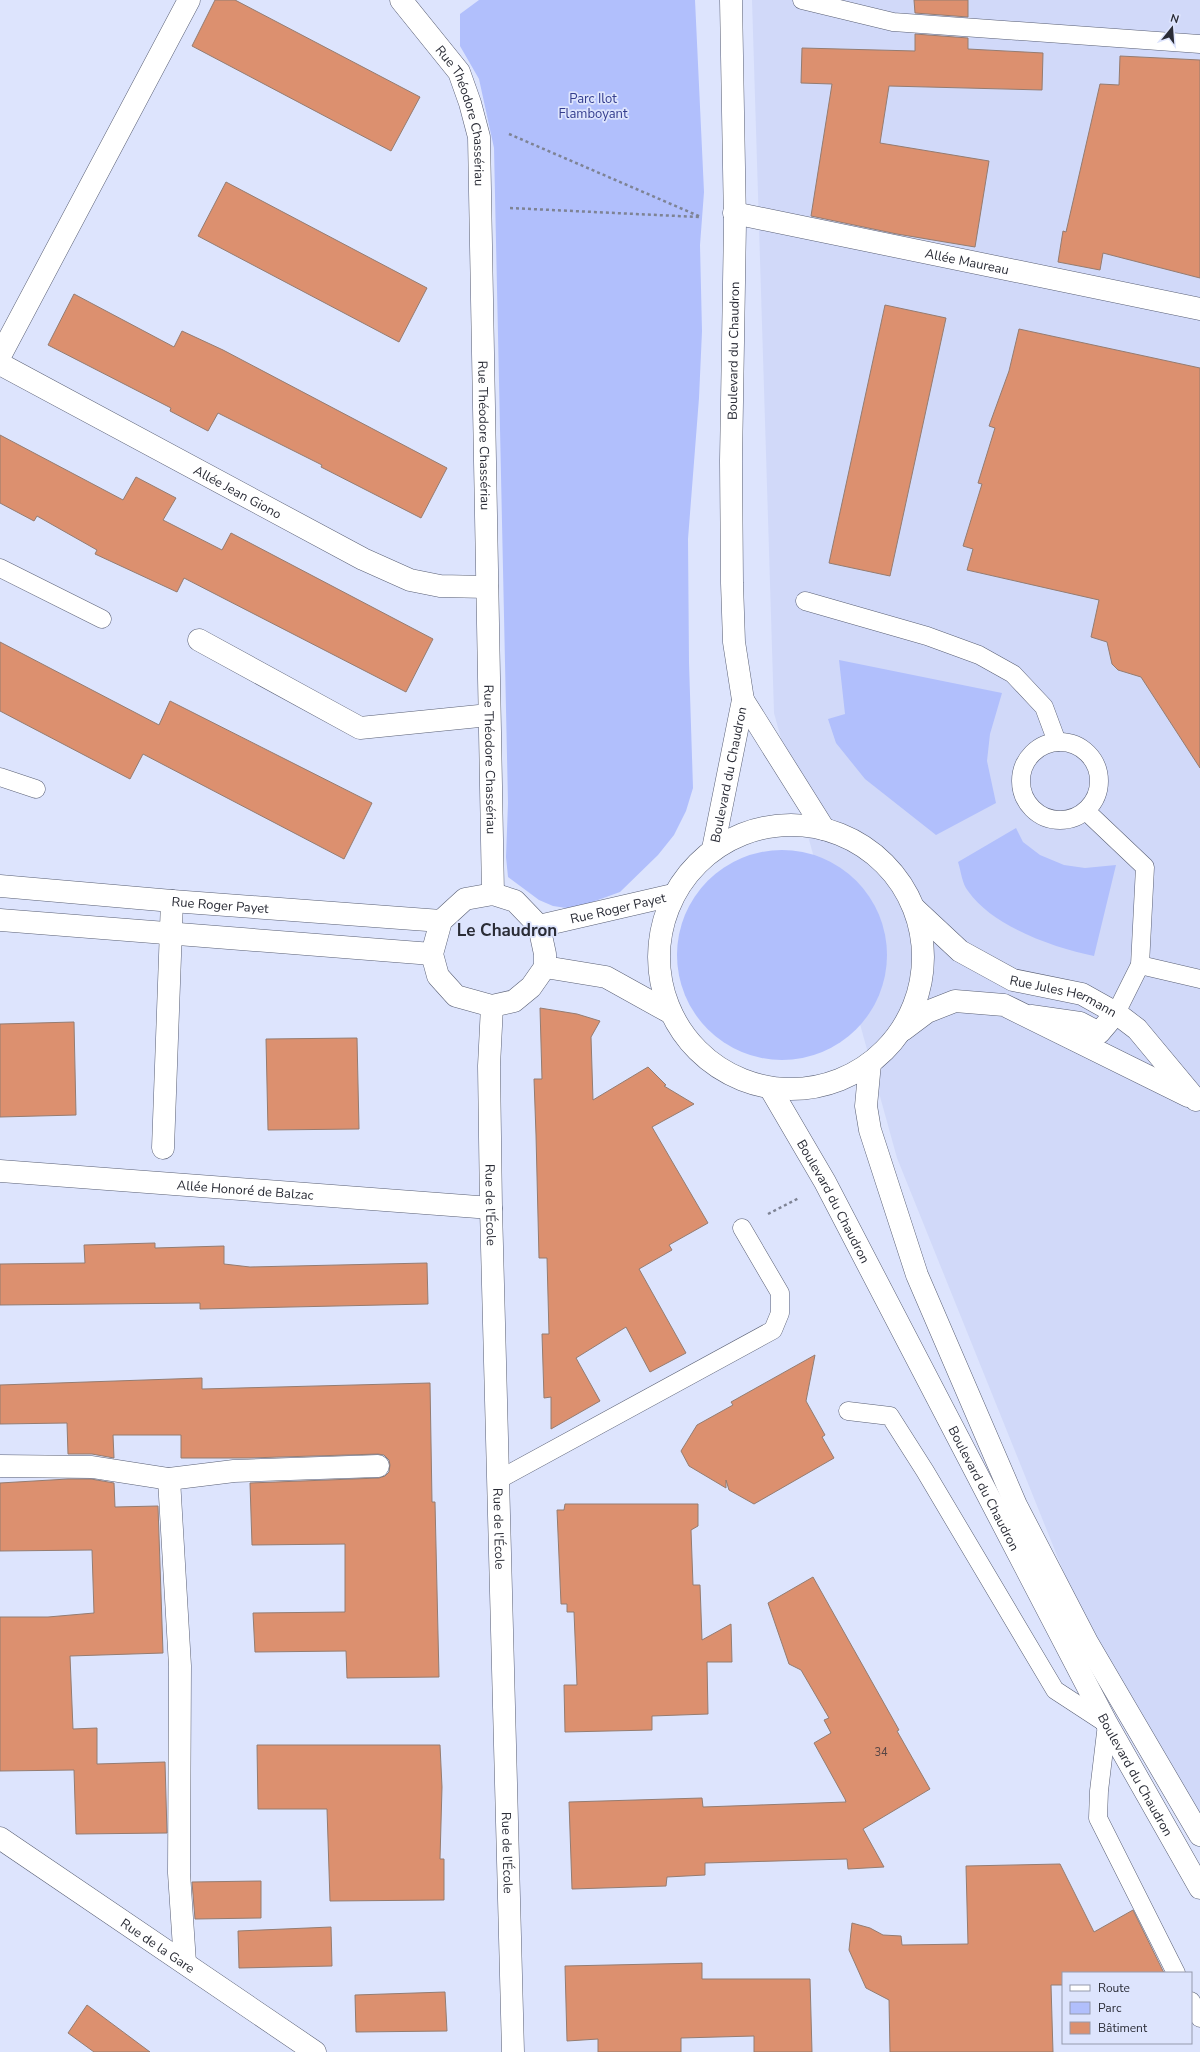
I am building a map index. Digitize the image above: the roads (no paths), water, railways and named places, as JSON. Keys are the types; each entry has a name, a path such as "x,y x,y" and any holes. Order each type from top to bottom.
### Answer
{"street":[{"path":"0,356 188,0"},
{"name":"Rue Théodore Chassériau","path":"401,0 459,72 479,137 492,894"},
{"name":"Boulevard du Chaudron","path":"713,849 743,700 734,642 732,583 734,213 731,0"},
{"name":"Allée Maureau","path":"734,213 1200,309"},
{"name":"Allée Jean Giono","path":"0,364 363,559 410,580 440,586 487,587"},
{"path":"198,640 360,728 406,725 489,715"},
{"name":"Boulevard du Chaudron","path":"743,700 824,829"},
{"path":"795,824 824,829 863,845 894,873 915,909 924,950 920,992 903,1030 870,1063 852,1075 811,1088 770,1088 729,1074 694,1048 670,1013 659,974 659,934 673,895 690,870 713,849 738,835 766,827 795,824"},
{"name":"Rue Roger Payet","path":"0,886 172,901 441,921"},
{"path":"492,894 515,901 539,926 545,954 545,967 531,987 514,1001 492,1006 456,996 438,976 432,954 441,921 465,899 492,894"},
{"name":"Rue Roger Payet","path":"539,926 673,895"},
{"path":"163,1148 172,901"},
{"name":"Rue Jules Hermann","path":"915,909 960,951 1013,980 1082,994 1116,1013 1137,1030 1198,1101"},
{"path":"0,920 171,935 432,954"},
{"path":"545,967 606,977 670,1013"},
{"name":"Rue Jules Hermann","path":"903,1030 927,1012 955,1001 1004,1005 1198,1101"},
{"name":"Rue de l'École","path":"492,1006 489,1066 491,1208 513,2052"},
{"path":"1028,1016 1080,1023 1099,1033 1116,1013"},
{"name":"Boulevard du Chaudron","path":"870,1063 866,1106 870,1130 916,1275 1016,1505 1087,1642 1200,1835"},
{"name":"Boulevard du Chaudron","path":"770,1088 825,1182 1107,1724 1200,1888"},
{"name":"Allée Honoré de Balzac","path":"0,1171 491,1208"},
{"path":"0,1466 92,1467 169,1479 234,1471 378,1466"},
{"path":"169,1479 180,1666 179,1874 185,1963"},
{"name":"Rue de la Gare","path":"0,1838 315,2052"}],"lane":[{"path":"802,0 893,22 1200,44"},
{"path":"0,568 102,619"},
{"path":"805,601 927,636 979,654 1012,674 1044,707 1057,742"},
{"path":"1057,742 1071,744 1083,750 1093,760 1099,773 1099,787 1095,801 1086,811 1074,818 1061,821 1047,818 1036,812 1027,802 1022,789 1021,776 1025,763 1033,752 1044,746 1057,742"},
{"path":"0,777 36,788"},
{"path":"1086,811 1146,867 1140,965 1116,1013"},
{"path":"1140,965 1200,979"},
{"path":"498,1480 773,1330 780,1313 780,1293 742,1228"},
{"path":"848,1411 890,1416 925,1471 1055,1690 1107,1724 1099,1791 1098,1818 1175,1972"},
{"path":"1192,2003 1200,2018"}],"district":[{"name":"Le Chaudron","path":"507,930"}],"park label":[{"name":"Parc Ilot Flamboyant","path":"593,106"}]}
